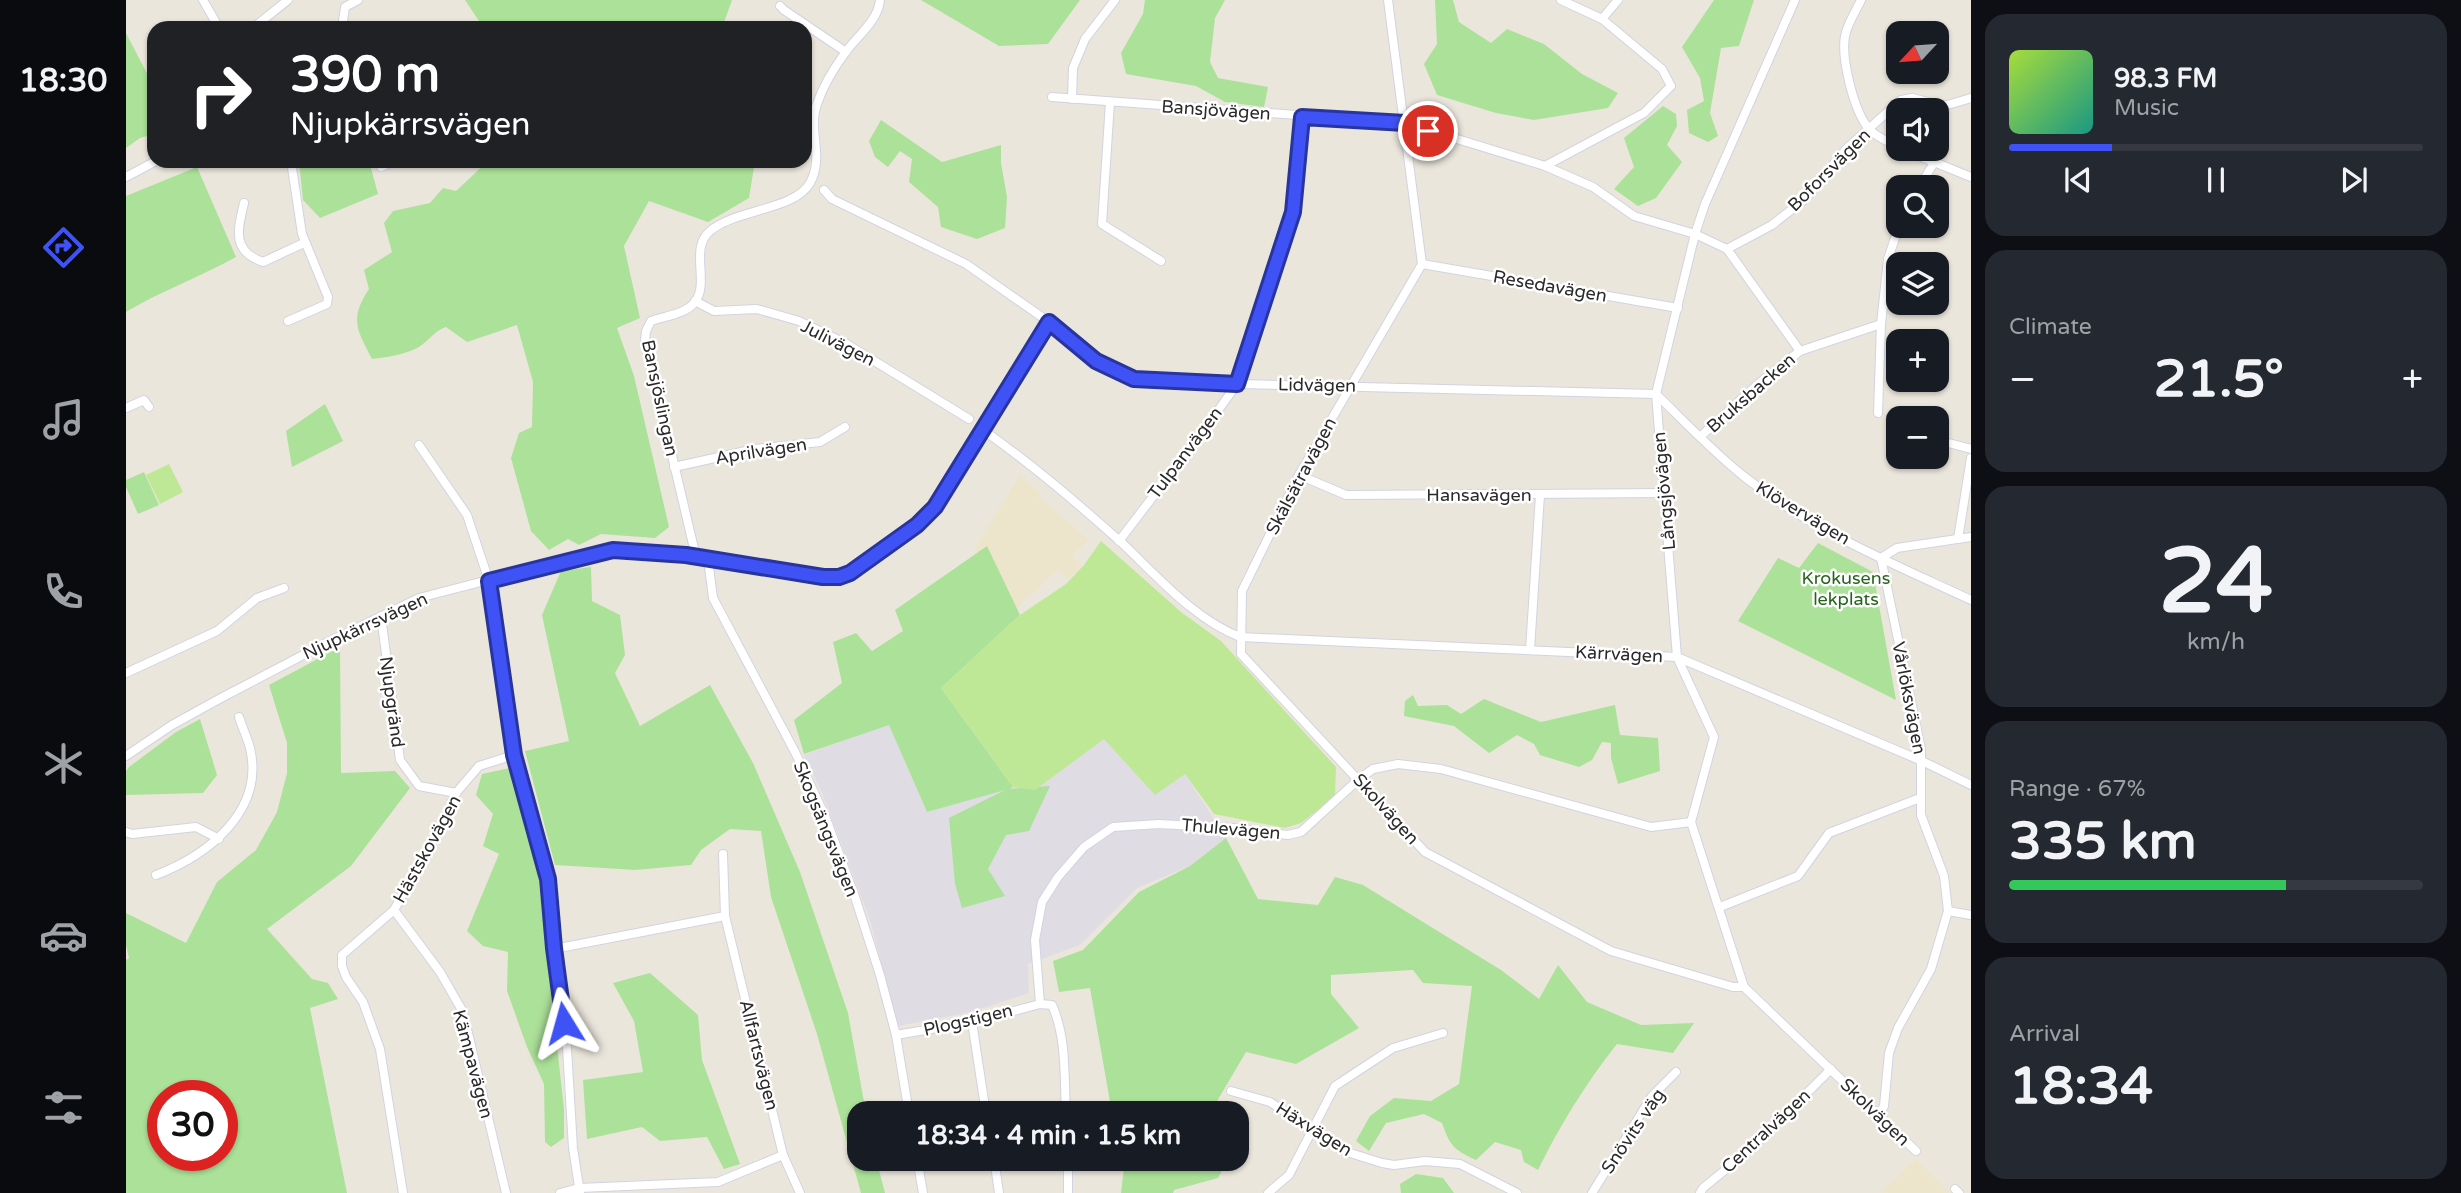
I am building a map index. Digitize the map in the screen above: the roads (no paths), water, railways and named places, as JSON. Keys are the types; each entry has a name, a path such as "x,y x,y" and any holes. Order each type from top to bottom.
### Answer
{"street":[{"path":"203,0 215,21"},
{"path":"262,21 288,0"},
{"path":"695,302 700,287 700,253 706,234 719,223 776,205 800,193 809,185 818,164 815,107 846,51 878,12 880,0"},
{"path":"1072,99 1073,68 1085,39 1115,0"},
{"path":"1388,0 1422,264"},
{"path":"1545,166 1644,113 1671,86 1662,69 1602,19 1561,0"},
{"path":"1602,19 1618,0"},
{"name":"Långsjövägen","path":"1691,822 1714,737 1677,657 1656,394 1695,234 1705,204 1795,0"},
{"path":"1861,0 1845,34 1844,55 1858,112 1870,130 1886,141"},
{"path":"343,21 345,7 361,3"},
{"path":"780,6 801,21"},
{"path":"812,29 846,51"},
{"name":"Bansjövägen","path":"1052,97 1405,123 1545,166 1593,187 1634,216 1695,234 1727,249"},
{"name":"Boforsvägen","path":"1727,249 1772,225 1805,199 1846,149 1901,100 1912,98 1944,106 1971,98"},
{"path":"1110,102 1102,223 1161,261"},
{"name":"Tulpanvägen","path":"1119,541 1237,384 1293,212 1302,117"},
{"path":"1930,161 1971,177"},
{"path":"1926,175 1934,163"},
{"path":"126,177 147,166"},
{"path":"288,321 327,304 328,297 304,243 292,168"},
{"name":"Lidvägen","path":"824,190 832,199 966,264 1049,322 1096,361 1134,379 1656,394"},
{"path":"244,203 237,232 240,243 249,255 263,262 304,243"},
{"path":"1878,413 1881,324 1888,259 1895,238"},
{"path":"1727,249 1800,351"},
{"name":"Resedavägen","path":"1422,264 1678,308"},
{"name":"Skälsätravägen","path":"1240,637 1242,591 1299,475 1422,264"},
{"name":"Julivägen","path":"695,302 714,311 757,309 799,321 845,343 969,419"},
{"name":"Bansjöslingan","path":"695,302 683,310 651,321 645,341 696,557"},
{"name":"Njupkärrsvägen","path":"126,756 185,719 419,598 613,550 696,557 823,577 839,577 850,573 917,525 935,507 1049,322"},
{"name":"Bruksbacken","path":"1701,436 1756,385 1800,351 1881,324"},
{"name":"Klövervägen","path":"1656,394 1745,477 1795,512 1881,558 1971,600"},
{"path":"126,408 144,400 149,407"},
{"name":"Aprilvägen","path":"674,467 755,449 820,442 845,427"},
{"path":"984,430 1037,468 1193,608 1240,637"},
{"path":"1949,443 1971,449"},
{"path":"419,445 467,515 489,581 514,755 548,879 567,1048 573,1148 579,1190"},
{"path":"1958,539 1971,458"},
{"name":"Hansavägen","path":"1299,475 1346,495 1664,494"},
{"path":"1530,650 1540,495"},
{"path":"1881,558 1898,548 1971,537"},
{"name":"Vårlöksvägen","path":"1879,1115 1884,1106 1889,1053 1898,1028 1931,970 1948,911 1944,876 1921,815 1922,761 1881,558"},
{"name":"Skogsängsvägen","path":"708,559 713,598 825,816 880,975 896,1035 907,1101"},
{"path":"126,673 217,631 257,598 284,588"},
{"name":"Njupgränd","path":"381,616 400,760 419,786 456,793"},
{"name":"Kärrvägen","path":"1240,637 1677,657 1922,761 1971,785"},
{"name":"Skolvägen","path":"1240,637 1241,654 1425,852 1611,951 1733,987 1744,987 1916,1151"},
{"path":"156,875 176,867 219,839 239,816 250,779 250,749 239,717"},
{"name":"Hästskovägen","path":"403,1193 380,1049 363,1002 346,977 342,955 394,910 428,851 456,793 479,766 514,755"},
{"name":"Thulevägen","path":"1040,1004 1035,940 1042,902 1084,847 1113,827 1150,824 1233,828 1288,835 1301,832 1373,769 1398,764 1430,768 1651,827 1691,822"},
{"path":"1720,907 1798,876 1829,833 1920,798"},
{"path":"1691,822 1744,987"},
{"path":"126,832 132,834 195,827 219,839"},
{"name":"Allfartsvägen","path":"723,854 725,916 783,1155 800,1193"},
{"name":"Kämpavägen","path":"394,910 440,972 463,1012 506,1193"},
{"path":"1948,911 1971,915"},
{"path":"554,948 725,916"},
{"path":"1040,1004 1052,1005 1058,1024 1065,1101"},
{"name":"Plogstigen","path":"896,1035 972,1022 1040,1004"},
{"path":"972,1022 984,1101"},
{"path":"1268,1193 1289,1175 1335,1086 1393,1048 1443,1033"},
{"name":"Centralvägen","path":"1700,1193 1752,1148 1831,1069"},
{"name":"Snövits väg","path":"1592,1193 1652,1096 1676,1072"},
{"name":"Häxvägen","path":"1231,1091 1270,1102 1347,1152 1394,1165 1425,1161 1460,1164 1517,1193"},
{"path":"559,1193 718,1182 783,1155"},
{"path":"919,1171 923,1193"},
{"path":"996,1171 999,1193"},
{"path":"1068,1171 1068,1193"}],"park label":[{"name":"Krokusens lekplats","path":"1846,588"}]}
